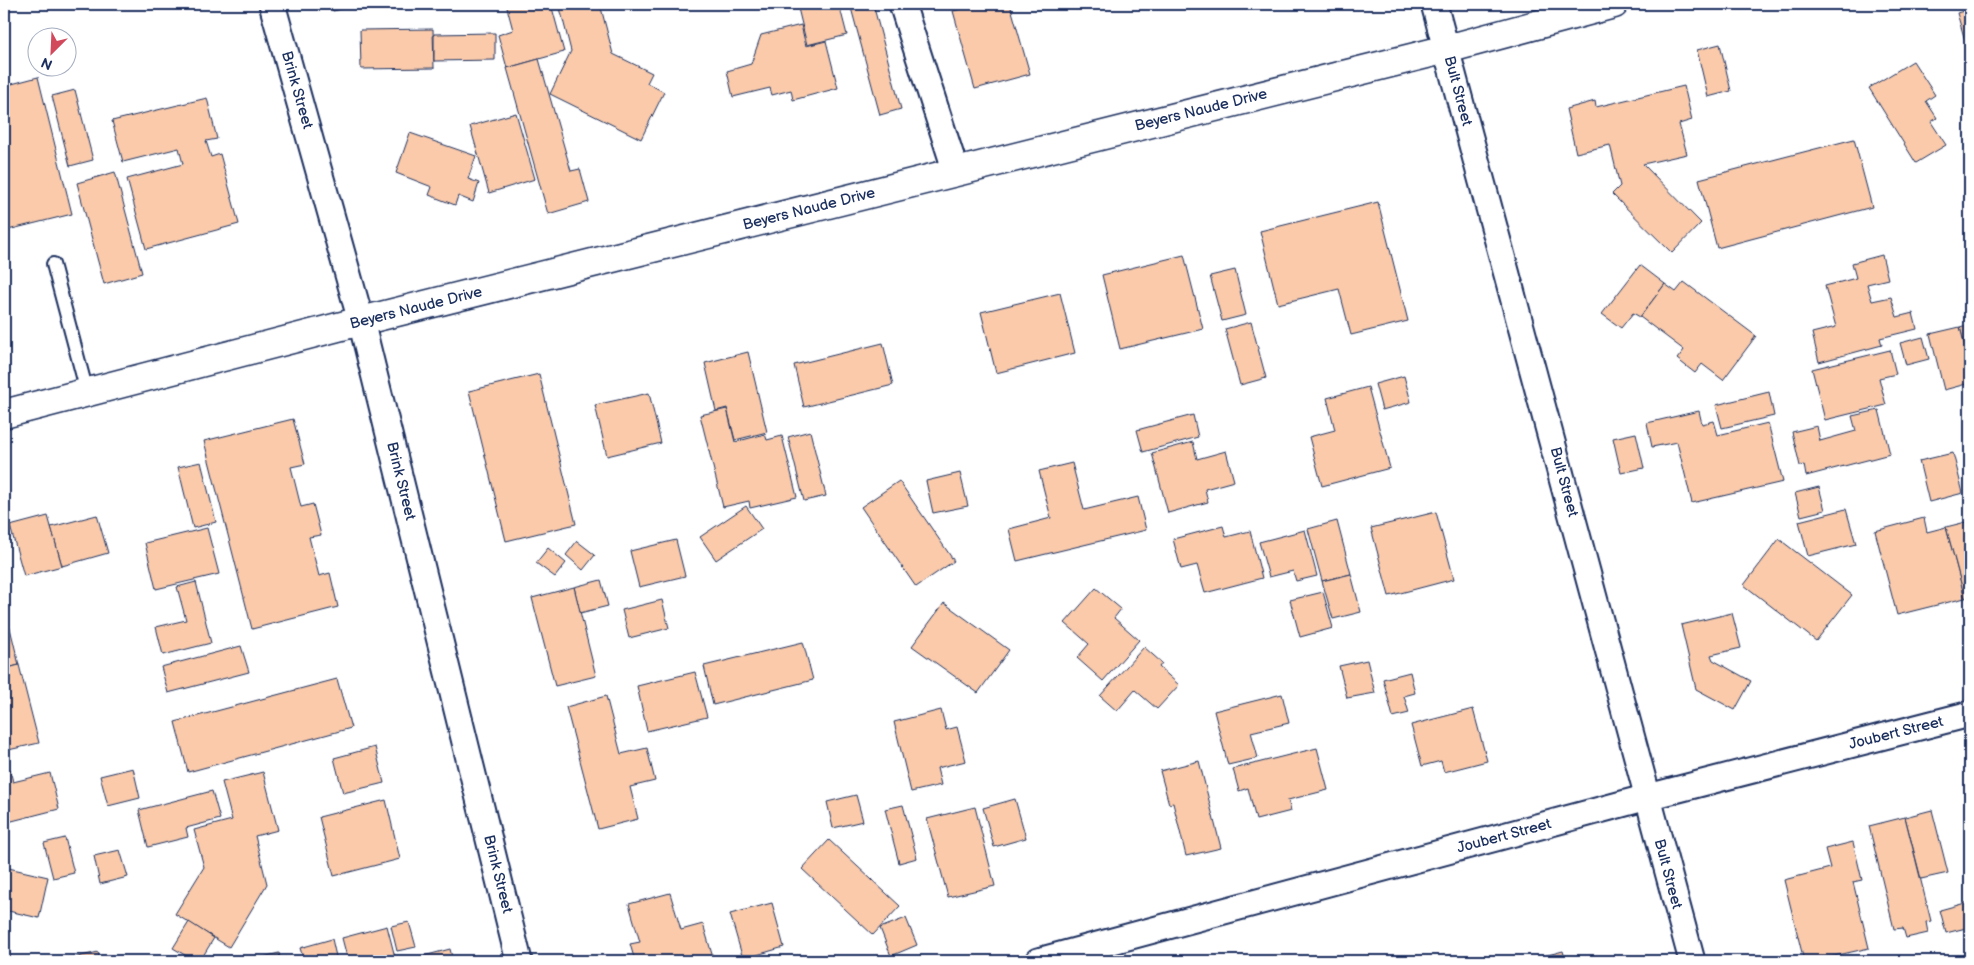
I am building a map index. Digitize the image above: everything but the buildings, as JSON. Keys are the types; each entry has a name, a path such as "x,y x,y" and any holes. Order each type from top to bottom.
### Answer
{"street":[{"name":"Brink Street","path":"272,4 362,321 520,961"},
{"path":"902,4 956,172"},
{"name":"Bult Street","path":"1434,4 1692,961"},
{"name":"Beyers Naude Drive","path":"4,414 362,321 1447,49 1614,4"},
{"name":"Joubert Street","path":"1038,961 1648,797 1970,714"}],"lane":[{"path":"53,264 87,392"}]}
